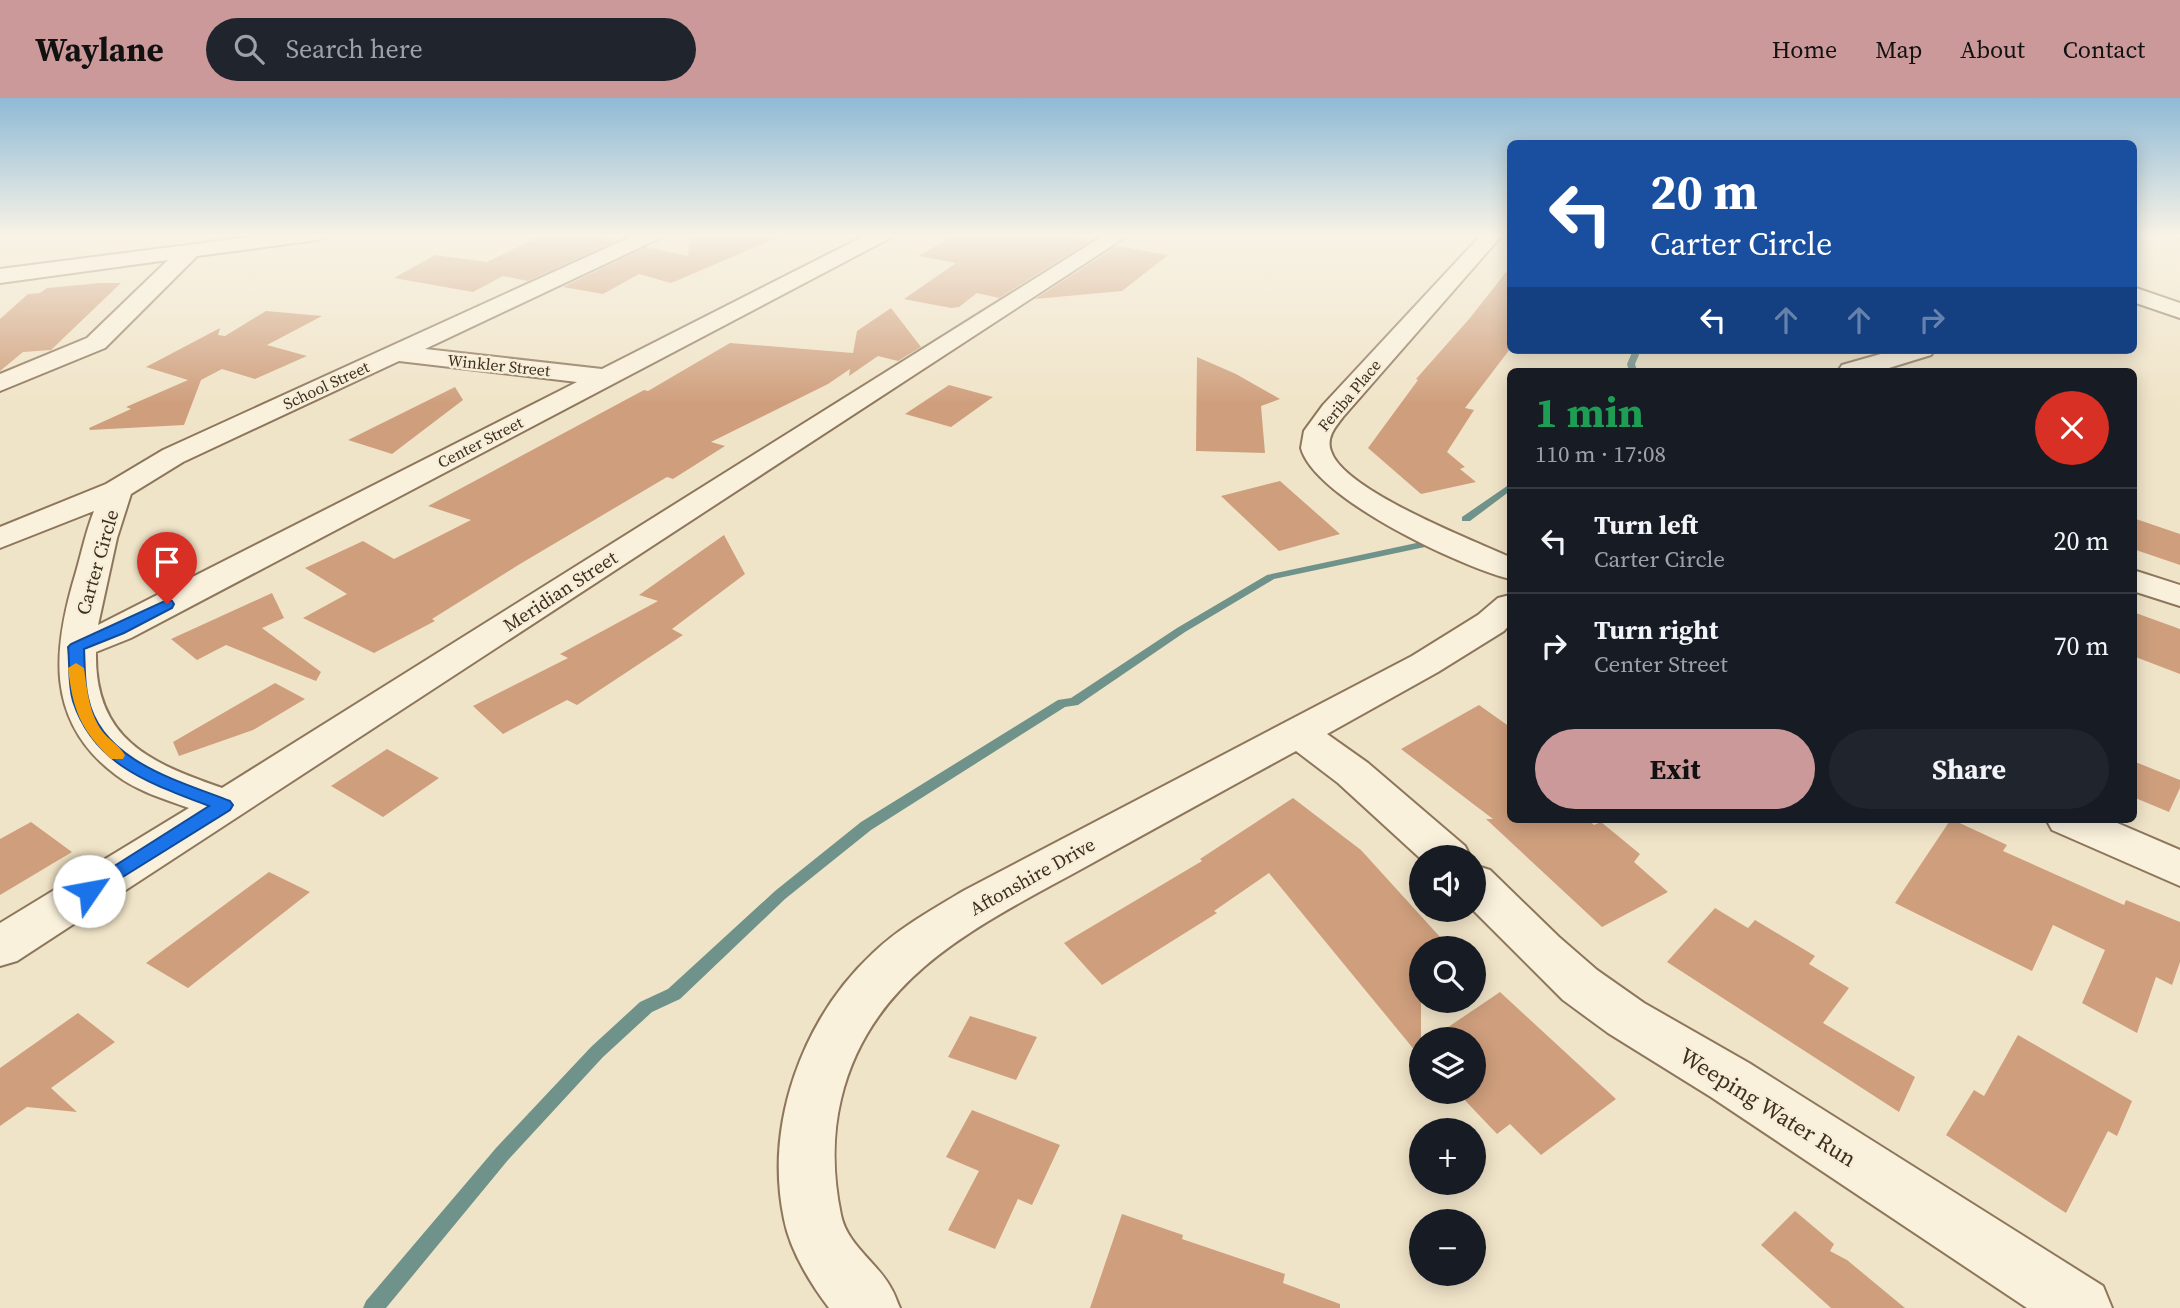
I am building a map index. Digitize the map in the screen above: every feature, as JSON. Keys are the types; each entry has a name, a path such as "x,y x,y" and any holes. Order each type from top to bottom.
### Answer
{"street":[{"path":"0,383 96,343 150,290"},
{"name":"School Street","path":"0,538 117,490 173,456 530,290"},
{"name":"Center Street","path":"76,647 118,630 776,290"},
{"name":"Meridian Street","path":"0,947 1030,290"},
{"name":"Feriba Place","path":"1441,290 1316,433 1317,454 1326,468 1362,498 1507,568"},
{"path":"2137,295 2180,311"},
{"name":"Winkler Street","path":"393,354 605,377"},
{"path":"1861,368 1908,354"},
{"name":"Carter Circle","path":"117,490 108,514 76,647 80,699 95,734 131,765 155,779 224,805"},
{"path":"2137,581 2180,596"},
{"name":"Aftonshire Drive","path":"869,1308 835,1265 814,1223 805,1171 807,1128 818,1084 835,1042 856,1004 915,943 981,903 1462,643 1507,608"},
{"path":"1298,733 1353,773 1434,845"},
{"path":"2076,823 2180,869"},
{"name":"Weeping Water Run","path":"1486,894 1580,985 1626,1018 1730,1080 2081,1308"}],"building":[{"path":"44,290 113,290 51,350 23,352 0,371 0,319 28,294"},
{"path":"583,290 609,290 603,294"},
{"path":"916,290 1011,290 999,298 977,293 959,307 951,308 904,299"},
{"path":"1048,290 1123,290 1122,291 1035,299"},
{"path":"1492,290 1507,290 1507,353 1465,408 1474,410 1447,452 1465,467 1460,469 1476,482 1421,494 1368,448 1418,380 1416,379"},
{"path":"891,308 921,347 898,361 878,356 849,376 850,369 828,384 711,442 725,446 673,479 667,477 520,564 432,619 435,621 374,653 303,618 347,594 305,568 363,541 394,559 471,520 428,506 644,390 648,391 730,343 853,353 857,331"},
{"path":"266,311 322,316 267,345 307,356 255,379 222,369 201,380 184,425 90,430 89,428 131,409 126,407 188,380 146,367 220,328 218,335 225,336"},
{"path":"1197,357 1236,374 1280,399 1261,406 1265,453 1196,451"},
{"path":"949,385 993,397 951,427 905,414"},
{"path":"455,387 463,400 392,454 348,440"},
{"path":"1280,481 1340,534 1279,551 1221,496"},
{"path":"2137,519 2180,534 2180,565 2137,550"},
{"path":"724,535 745,574 672,629 683,635 577,705 567,700 503,734 473,706 568,658 560,654 658,601 639,595"},
{"path":"272,593 284,618 262,628 321,672 316,681 226,645 197,660 171,639"},
{"path":"2137,613 2180,629 2180,674 2137,658"},
{"path":"275,683 305,699 253,730 179,756 173,742"},
{"path":"1479,705 1507,725 1507,823 1602,823 1640,854 1634,862 1668,892 1602,927 1486,819 1493,819 1401,749"},
{"path":"387,749 439,778 383,817 331,786"},
{"path":"2137,763 2180,780 2180,788 2169,812 2137,799"},
{"path":"1293,798 1361,850 1409,903 1409,922 1426,922 1439,936 1409,936 1409,1013 1421,1013 1421,1027 1409,1027 1409,1043 1269,873 1214,911 1217,913 1102,985 1064,943 1202,861 1200,859"},
{"path":"31,822 72,852 0,895 0,839"},
{"path":"1948,823 1960,823 2007,845 2003,851 2124,905 2126,900 2180,922 2180,962 2172,985 2156,977 2137,1033 2082,1003 2105,950 2053,925 2032,971 1895,903"},
{"path":"269,872 310,892 188,988 146,963"},
{"path":"1715,908 1748,928 1755,920 1815,956 1809,964 1849,988 1823,1023 1915,1077 1899,1112 1667,962"},
{"path":"1500,992 1616,1099 1541,1155 1510,1124 1497,1134 1486,1122 1486,1118 1482,1118 1468,1104 1486,1104 1486,1027 1448,1027 1469,1013 1486,1013 1486,1001"},
{"path":"78,1013 115,1042 51,1088 77,1112 27,1107 0,1126 0,1068"},
{"path":"970,1016 1037,1037 1016,1080 948,1057"},
{"path":"2018,1035 2132,1101 2117,1136 2108,1131 2066,1213 1946,1135 1974,1090 1984,1096"},
{"path":"972,1110 1060,1145 1032,1205 1018,1199 995,1249 948,1230 979,1171 946,1157"},
{"path":"1795,1211 1834,1244 1830,1251 1847,1260 1905,1308 1831,1308 1761,1245"},
{"path":"1122,1214 1183,1235 1182,1239 1285,1274 1283,1283 1340,1304 1340,1308 1090,1308"}],"waterway":[{"path":"1632,368 1635,354"},
{"path":"1466,519 1507,489"},
{"path":"373,1308 502,1154 597,1052 646,1007 674,994 780,895 866,826 1062,703 1074,702 1181,630 1271,577 1421,545"}],"slow traffic":[{"path":"76,668 80,699 95,734 117,755"}],"route":[{"path":"89,891 224,805 155,779 110,750 95,734 80,699 75,662 76,647 118,630 167,604"}]}
